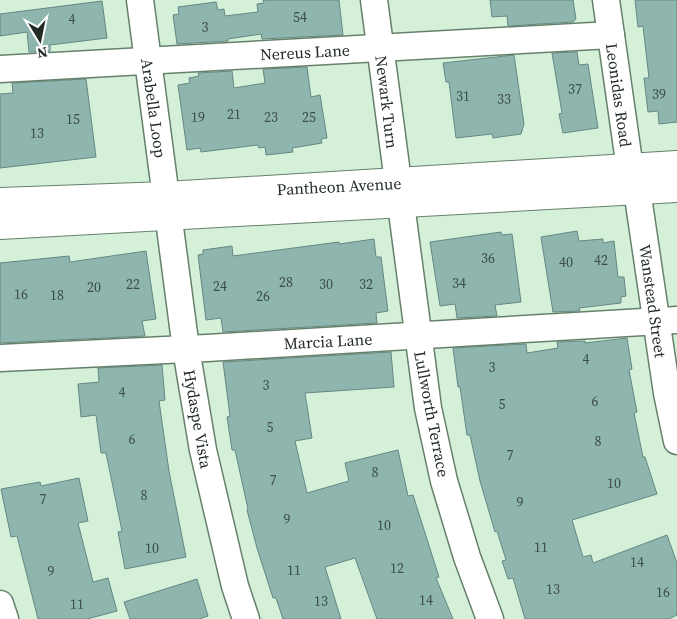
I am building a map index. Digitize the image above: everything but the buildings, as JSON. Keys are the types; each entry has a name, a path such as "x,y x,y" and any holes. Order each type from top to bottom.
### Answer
{"main road":[{"name":"Pantheon Avenue","path":"0,225 167,206 633,179 677,165"},
{"name":"Pantheon Avenue","path":"633,179 677,188"},
{"name":"Pantheon Avenue","path":"0,202 167,206"}],"street":[{"name":"Arabella Loop","path":"140,0 167,206"},
{"name":"Newark Turn","path":"374,0 399,193"},
{"name":"Leonidas Road","path":"606,0 633,179"},
{"name":"Nereus Lane","path":"0,69 611,35"},
{"name":"Wanstead Street","path":"633,179 666,321 667,393 677,441"},
{"name":"Lullworth Terrace","path":"399,193 428,408 444,482 467,557 490,619"},
{"name":"Hydaspe Vista","path":"167,206 202,450 235,586 246,619"},
{"name":"Marcia Lane","path":"0,358 666,321"},
{"path":"0,604 5,619"}]}
